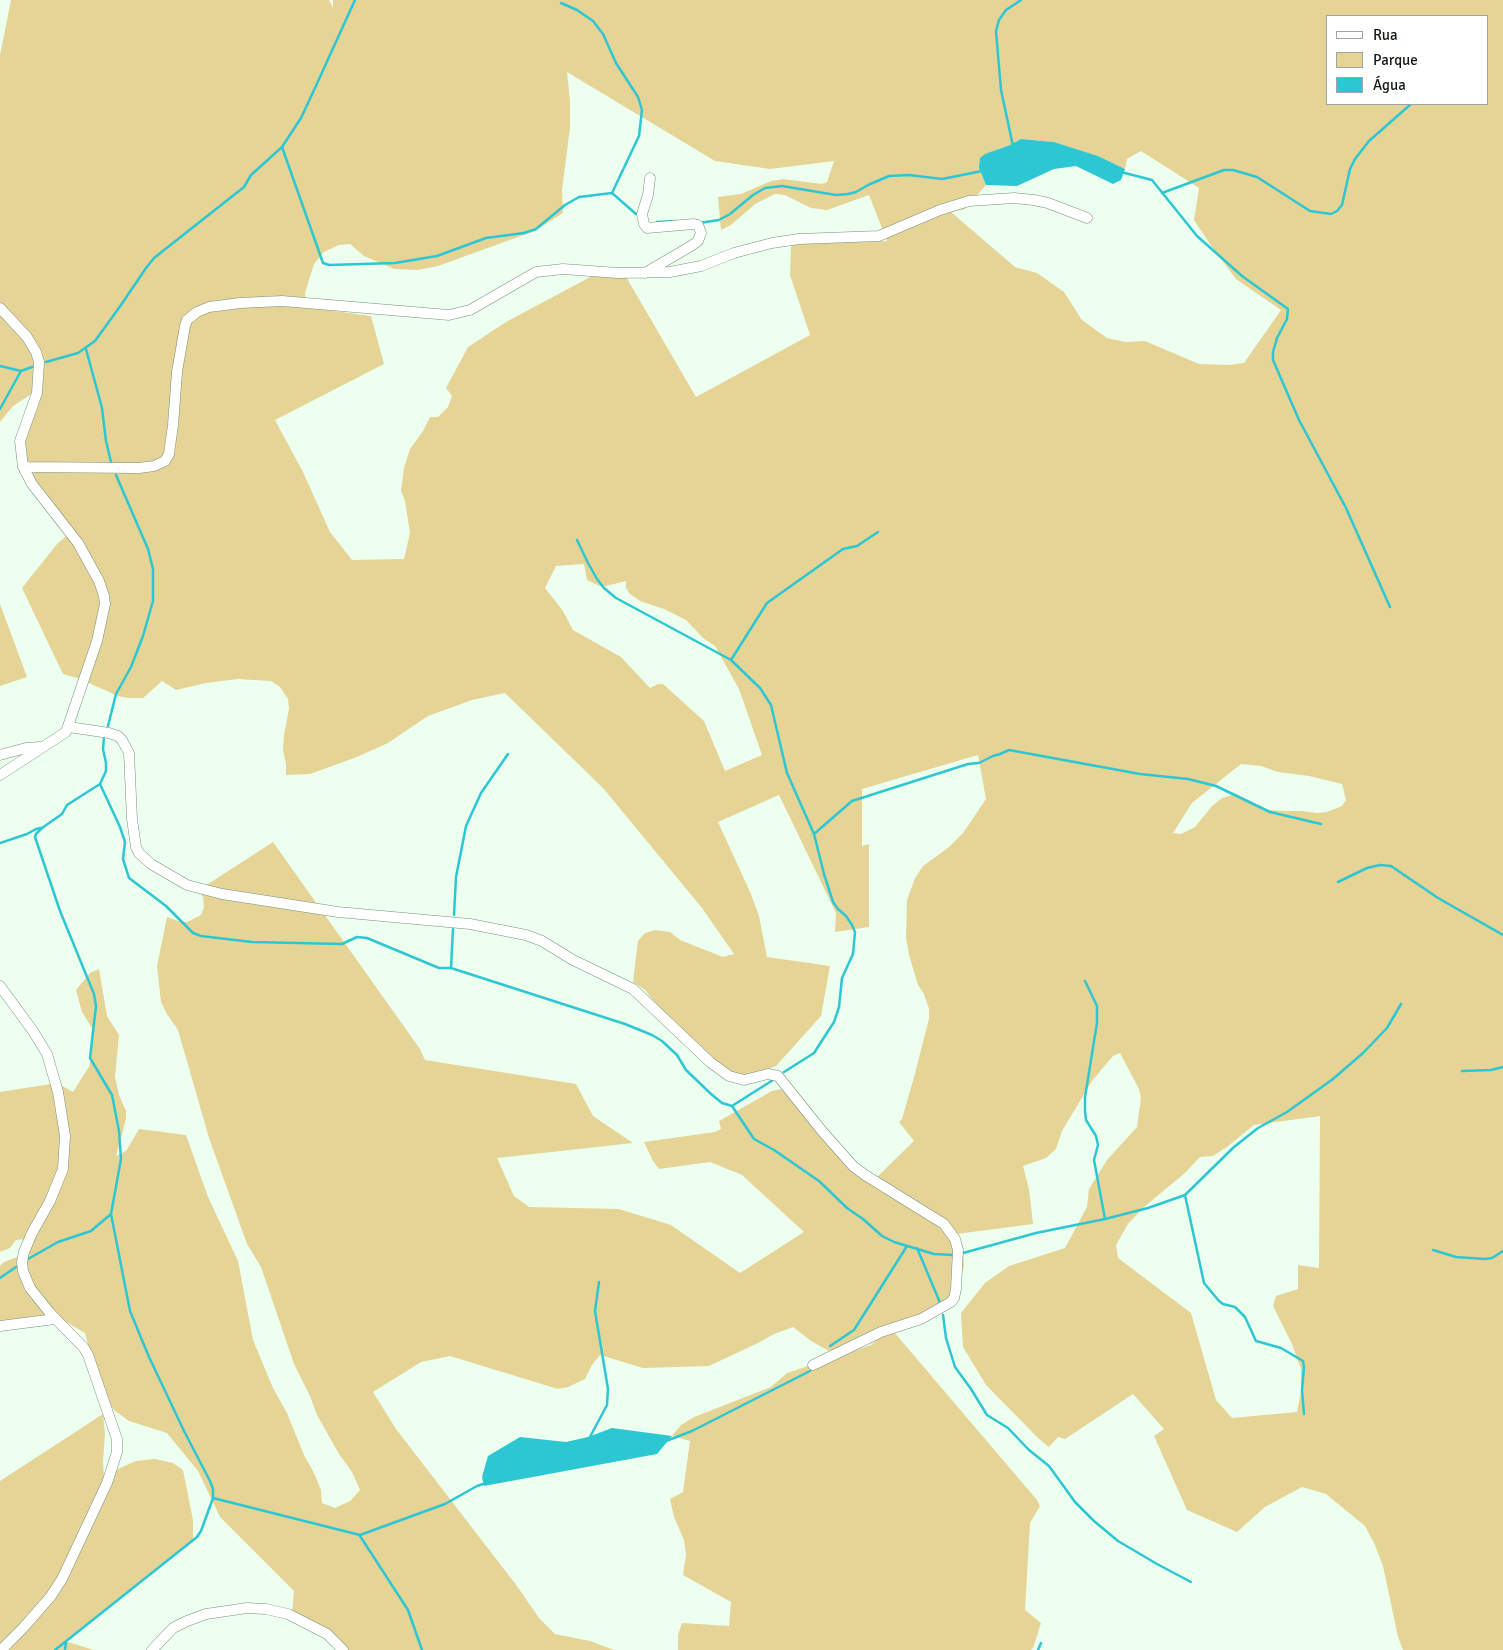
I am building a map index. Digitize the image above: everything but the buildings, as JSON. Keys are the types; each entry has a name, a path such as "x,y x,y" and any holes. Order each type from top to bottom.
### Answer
{"street":[{"path":"644,273 691,246 698,241 701,234 698,225 694,224 647,228 642,214 648,195 650,178"},
{"path":"23,467 139,468 154,466 166,461 174,425 177,372 185,326 187,320 196,312 209,307 282,301 449,315 470,310 536,272 563,269 644,273 670,272 688,269 734,253 772,243 799,239 880,236 940,210 969,201 1014,198 1034,200 1048,203 1087,218"},
{"path":"0,308 27,337 36,352 39,362 37,393 20,441 23,467 32,484 78,543 99,581 105,604 97,640 69,728 63,735 41,747 0,775"},
{"path":"69,728 109,733 122,740 129,753 132,818 136,847 139,853 151,864 187,885 222,894 329,910 470,924 526,935 542,941 573,960 633,989 710,1062 728,1076 744,1080 768,1074 778,1076 816,1124 853,1166 944,1224 955,1239 958,1250 956,1289 951,1302 920,1319 881,1332 813,1365"},
{"path":"0,755 26,748 41,747"},
{"path":"0,986 33,1030 47,1054 52,1067 65,1136 63,1169 53,1195 32,1232 22,1262 26,1280 55,1319 88,1354 117,1439 117,1452 107,1483 62,1579 51,1596 30,1621 1,1650"},
{"path":"0,1326 55,1319"},
{"path":"152,1650 173,1628 187,1621 206,1614 247,1608 266,1609 288,1614 327,1634 343,1650"}],"green space":[{"path":"11,0 329,0 333,8 333,0 1503,0 1503,1650 1403,1650 1398,1637 1383,1566 1375,1545 1365,1526 1326,1494 1302,1487 1265,1507 1237,1532 1187,1510 1154,1436 1164,1429 1133,1394 1065,1439 1058,1437 1049,1447 986,1385 963,1347 961,1313 985,1283 1009,1266 1065,1248 1087,1207 1089,1189 1107,1160 1137,1127 1141,1098 1139,1089 1120,1053 1113,1056 1092,1081 1062,1131 1056,1149 1046,1158 1023,1166 1029,1189 1033,1224 957,1234 963,1249 964,1265 956,1298 948,1303 829,1351 811,1341 793,1327 774,1334 709,1366 643,1368 600,1355 585,1379 568,1387 558,1389 450,1356 421,1362 373,1392 396,1429 517,1586 539,1618 555,1634 590,1641 614,1650 347,1650 292,1615 294,1591 220,1517 198,1471 167,1433 129,1421 114,1410 98,1387 85,1333 56,1316 0,1322 0,1266 4,1262 17,1257 21,1252 24,1239 16,1240 10,1248 0,1252 0,1092 57,1083 73,1092 90,1065 92,1028 82,1012 76,990 90,973 99,969 107,1016 119,1035 115,1077 119,1095 126,1111 126,1119 116,1156 126,1151 139,1129 186,1135 208,1197 238,1261 253,1340 273,1388 287,1413 304,1455 314,1473 321,1490 322,1503 335,1508 350,1501 360,1490 352,1472 339,1454 317,1415 294,1364 261,1267 247,1244 209,1138 178,1030 161,1002 157,966 167,917 187,922 201,915 204,907 203,897 197,888 208,884 273,842 420,1049 425,1060 576,1084 593,1116 633,1143 497,1158 514,1196 529,1207 619,1209 671,1225 740,1273 804,1232 742,1175 710,1162 659,1169 644,1142 715,1132 721,1129 719,1121 772,1091 781,1089 814,1116 871,1180 878,1176 914,1141 899,1122 902,1119 914,1077 929,1019 929,1009 924,994 918,985 909,955 906,937 907,900 915,878 923,866 949,847 963,833 986,799 978,755 862,789 862,846 869,844 869,927 835,932 836,913 779,795 718,822 759,916 767,957 830,966 821,1016 776,1066 744,1078 727,1079 676,1029 645,990 633,982 638,941 645,933 655,930 670,932 680,940 723,957 734,954 702,908 603,788 505,693 472,700 428,716 388,743 357,757 310,774 286,775 283,750 289,709 288,699 280,687 271,681 238,679 206,683 176,690 162,681 143,698 128,698 118,696 84,680 63,674 22,588 57,544 65,537 74,534 34,485 33,473 36,469 21,453 36,391 13,406 0,422 0,55","holes":["567,72 715,161 770,169 834,161 827,182 822,184 783,179 771,181 741,194 718,197 721,230 731,225 755,204 775,194 785,195 811,208 827,210 869,195 887,241 795,243 791,247 790,275 810,335 696,397 625,275 592,276 506,322 468,347 446,388 452,396 448,407 438,417 430,417 410,449 404,468 401,491 405,501 410,533 404,559 352,560 330,532 303,472 275,420 384,364 371,316 327,310 306,304 305,293 314,264 324,252 339,245 350,244 364,256 394,269 418,270 438,266 535,231 563,213 562,190 570,128","1021,139 1054,142 1098,156 1125,169 1127,159 1141,151 1199,188 1194,220 1212,247 1236,279 1281,310 1244,363 1230,365 1199,364 1145,341 1125,342 1107,338 1082,320 1064,292 1037,273 1015,267 951,212 965,209 986,185 979,168 998,149","584,564 587,580 602,587 626,581 626,588 630,594 640,601 664,609 686,620 703,638 715,646 739,689 762,755 725,771 704,721 663,684 650,688 621,657 573,630 563,611 545,588 556,566","1241,764 1261,766 1278,772 1309,776 1342,784 1346,800 1342,806 1327,812 1317,813 1268,810 1236,794 1222,798 1212,806 1195,827 1181,834 1173,833 1192,803","1320,1116 1319,1268 1298,1265 1298,1289 1276,1296 1273,1306 1292,1344 1301,1369 1301,1392 1297,1412 1232,1418 1216,1400 1191,1313 1118,1258 1116,1245 1128,1224 1144,1207 1185,1173 1200,1157 1213,1156 1254,1125"]},
{"path":"0,604 27,677 0,686"},
{"path":"894,1332 1037,1500 1040,1506 1030,1523 1025,1610 1041,1623 1033,1648 1031,1650 678,1650 678,1635 682,1623 729,1626 731,1602 683,1575 686,1555 684,1540 674,1517 670,1499 683,1492 690,1441 672,1436 681,1425 694,1417 771,1387 787,1373 871,1345 878,1338"},
{"path":"103,1414 105,1434 104,1480 120,1468 136,1461 155,1459 173,1463 183,1470 193,1520 193,1539 65,1641 94,1650 0,1650 0,1481"}],"water":[{"path":"1021,139 1054,142 1098,156 1125,169 1121,180 1113,184 1076,166 1054,169 1017,186 986,185 979,168 980,158 985,154"},
{"path":"612,1428 672,1436 657,1454 484,1486 482,1477 488,1456 520,1437 566,1442 588,1437"}],"waterway":[{"path":"46,362 78,353 95,341 154,258 244,187 251,175 282,147 301,118 355,0"},
{"path":"1013,146 1001,90 996,31 999,20 1006,10 1021,0"},
{"path":"561,3 577,10 593,21 603,34 616,63 638,97 642,110 639,136 612,193"},
{"path":"1162,193 1224,170 1233,170 1257,177 1310,211 1331,214 1342,205 1350,169 1355,159 1369,141 1410,105"},
{"path":"282,147 323,263 329,265 395,263 437,256 486,238 524,233 536,229 565,205 579,197 612,193"},
{"path":"699,223 719,220 765,188 782,186 836,195 856,192 889,176 909,175 942,179 982,171"},
{"path":"1121,172 1152,180 1197,236 1242,276 1288,309 1287,319 1277,338 1273,360 1299,420 1346,508 1390,607"},
{"path":"612,193 636,214"},
{"path":"657,222 676,221"},
{"path":"86,349 102,408 111,462"},
{"path":"0,366 21,371 32,367"},
{"path":"0,409 21,371"},
{"path":"108,726 116,694 131,667 143,636 153,601 153,569 148,549 116,475"},
{"path":"731,660 767,603 843,549 857,546 878,532"},
{"path":"577,540 588,563 604,588 616,598 731,660 760,688 771,705 787,773 814,834 833,902 846,916 855,932 853,954 842,978 839,1007 834,1022 814,1053 784,1072"},
{"path":"55,1650 197,1537 213,1498 213,1489 210,1481 149,1357 130,1311 111,1214 121,1159 119,1131 112,1095 90,1058 96,1006 94,994 60,911 35,837 42,828 62,814 67,805 100,784 106,771 103,749 104,737"},
{"path":"814,834 852,801 968,764 979,763 1009,750 1140,774 1188,779 1216,786 1270,812 1321,824"},
{"path":"454,915 456,877 466,826 481,793 508,754"},
{"path":"100,784 125,842 123,859 129,878 166,906 193,933 201,936 252,942 342,944 357,937 367,938 439,968 451,968 625,1024 652,1035 662,1041 677,1055 686,1070 711,1094 722,1103 732,1106 754,1139 774,1150 819,1181 847,1208 882,1236 894,1242 934,1254 953,1255"},
{"path":"0,843 41,828"},
{"path":"1338,882 1367,868 1380,865 1391,866 1438,898 1503,935"},
{"path":"451,968 453,929"},
{"path":"1085,981 1097,1006 1097,1023 1085,1097 1085,1111 1086,1120 1096,1136 1098,1145 1094,1160 1105,1219"},
{"path":"963,1253 1036,1233 1148,1208 1185,1195 1234,1147 1258,1128 1287,1112 1333,1079 1363,1053 1387,1028 1401,1004"},
{"path":"1462,1071 1491,1070 1503,1067"},
{"path":"732,1106 773,1080"},
{"path":"1185,1195 1204,1283 1219,1301 1235,1307 1245,1317 1256,1341 1281,1348 1303,1361 1302,1390 1304,1414"},
{"path":"28,1259 58,1242 91,1231 111,1214"},
{"path":"830,1346 854,1330 907,1246"},
{"path":"917,1248 941,1305"},
{"path":"1433,1250 1456,1257 1485,1259 1492,1258 1503,1251"},
{"path":"0,1278 16,1267"},
{"path":"590,1437 607,1405 608,1389 595,1311 599,1282"},
{"path":"943,1315 946,1338 955,1367 987,1415 1008,1428 1029,1450 1049,1466 1075,1502 1118,1541 1191,1582"},
{"path":"666,1441 692,1431 810,1371"},
{"path":"213,1498 360,1535 445,1504 486,1483"},
{"path":"360,1536 408,1610 422,1650"},
{"path":"65,1650 66,1642"},
{"path":"1038,1650 1041,1643"}]}
